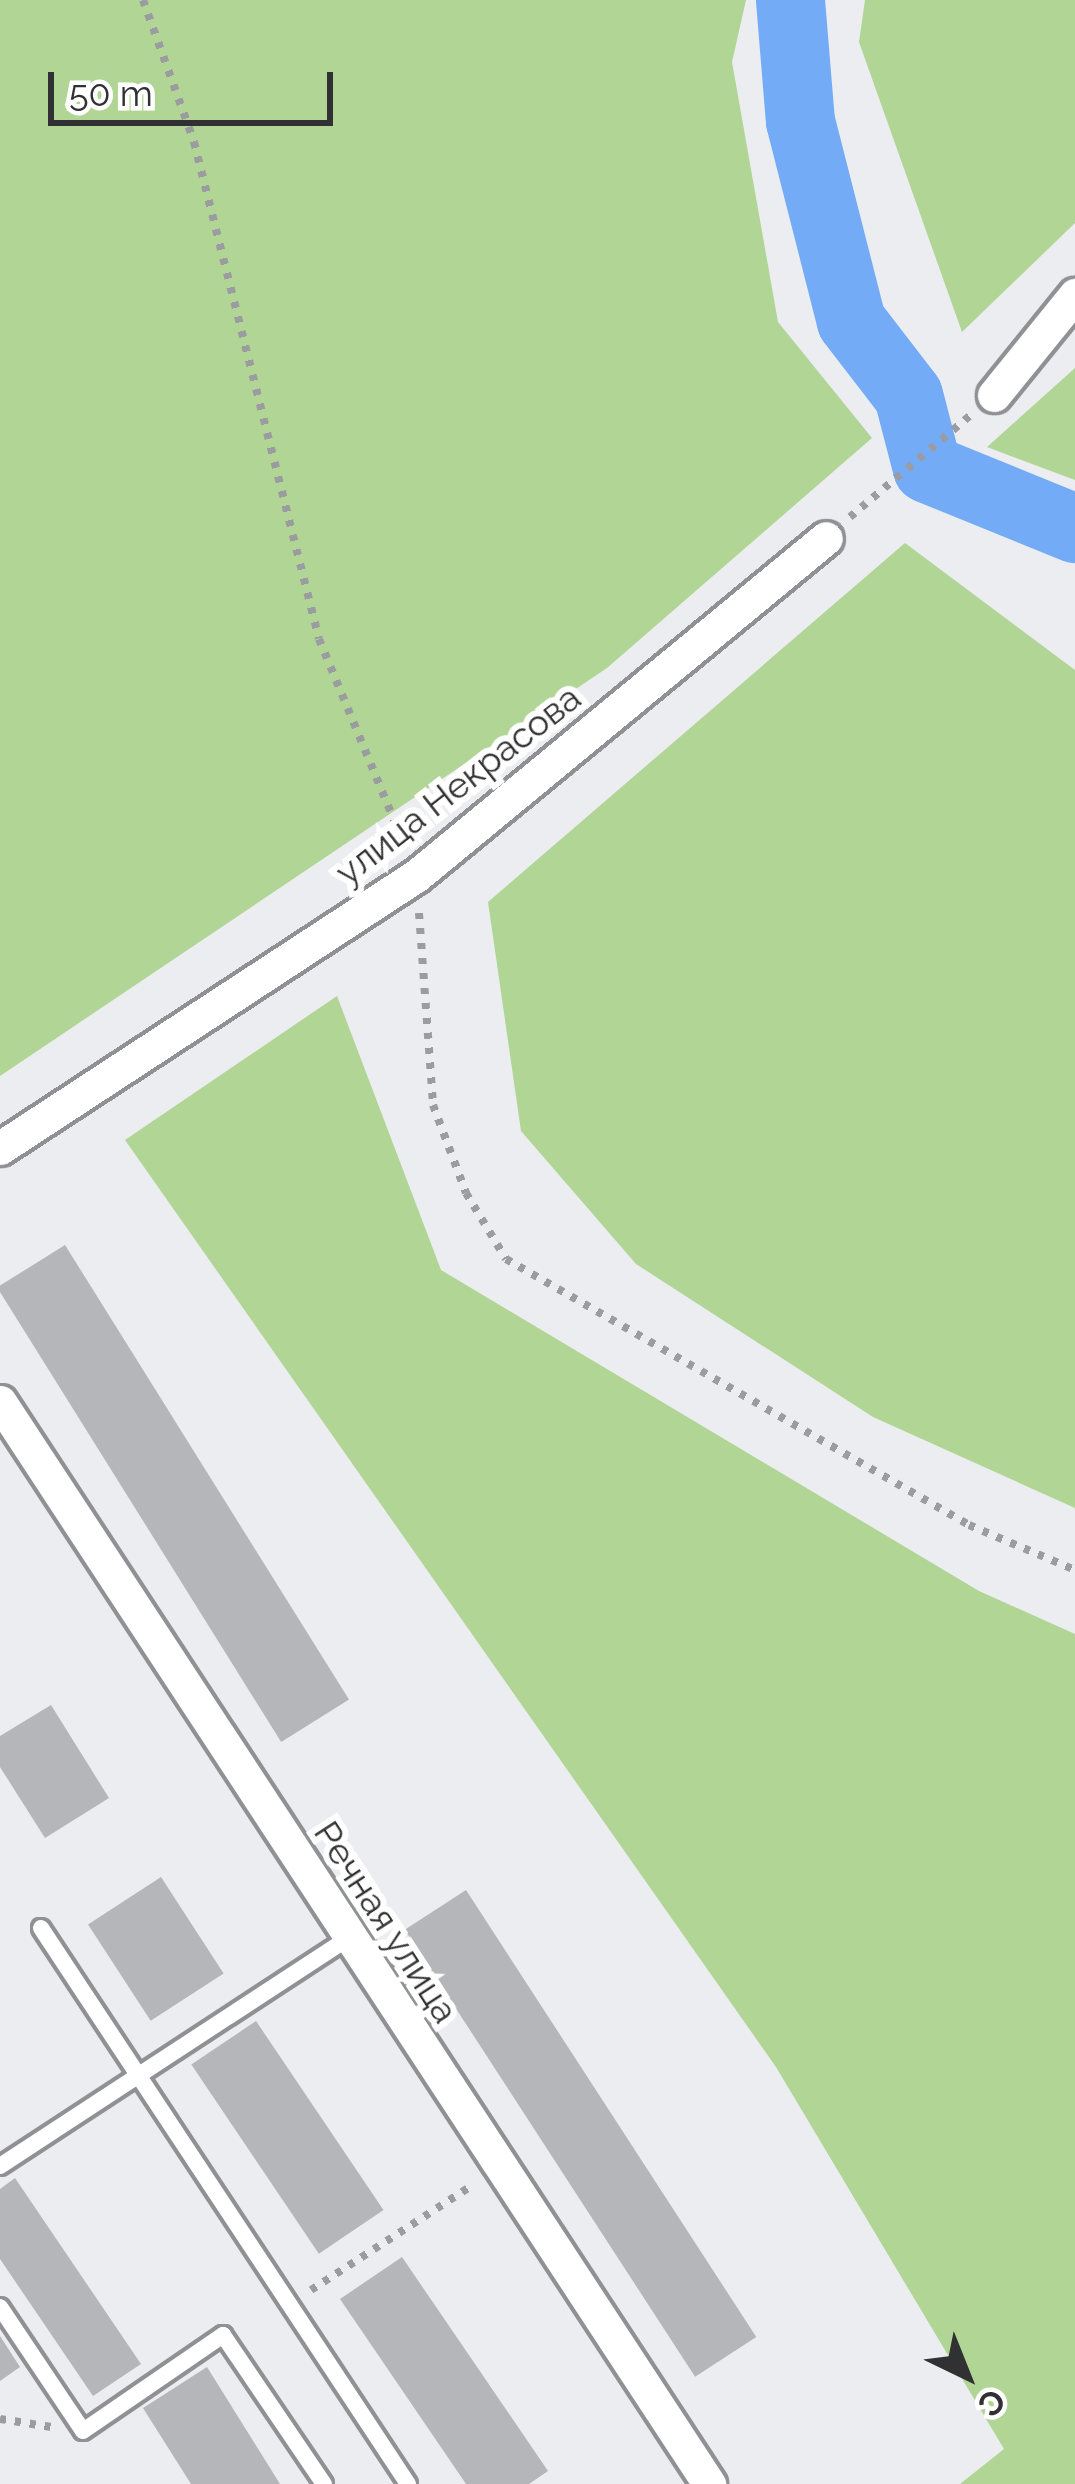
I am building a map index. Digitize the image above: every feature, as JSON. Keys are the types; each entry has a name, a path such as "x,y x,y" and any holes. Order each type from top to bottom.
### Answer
{"street":[{"path":"994,395 1075,295"},
{"name":"улица Некрасова","path":"0,1148 416,876 826,538"},
{"name":"Речная улица","path":"0,1402 709,2484"}],"lane":[{"path":"41,1928 408,2484"},
{"path":"0,2166 349,1939"},
{"path":"0,2307 82,2431 223,2335 324,2484"}],"path":[{"path":"142,0 194,142 320,639 416,876 433,1105 466,1192 506,1259 969,1525 1075,1570"},
{"path":"826,538 994,395"},
{"path":"290,2304 501,2167"},
{"path":"0,2419 82,2431"}],"green space":[{"path":"0,0 746,0 732,62 778,322 872,438 607,668 0,1076"},
{"path":"865,0 1075,0 1075,223 962,332 859,42"},
{"path":"1075,368 1075,480 987,447"},
{"path":"905,543 1075,670 1075,1508 873,1417 636,1264 521,1131 488,902"},
{"path":"337,996 441,1270 979,1591 1075,1634 1075,2484 960,2484 1004,2449 776,2067 125,1140"}],"building":[{"path":"65,1245 349,1700 281,1742 0,1292 0,1286"},
{"path":"51,1705 109,1798 45,1838 0,1767 0,1736"},
{"path":"161,1877 224,1973 151,2021 88,1924"},
{"path":"466,1890 756,2337 695,2377 405,1930"},
{"path":"256,2021 383,2210 319,2254 191,2065"},
{"path":"15,2178 141,2364 93,2396 0,2259 0,2189"},
{"path":"402,2257 548,2471 529,2484 466,2484 340,2299"},
{"path":"0,2336 20,2367 0,2381"},
{"path":"207,2367 280,2484 191,2484 143,2408"}],"waterway":[{"path":"790,0 800,121 851,321 908,395 927,468 1075,528"}]}
